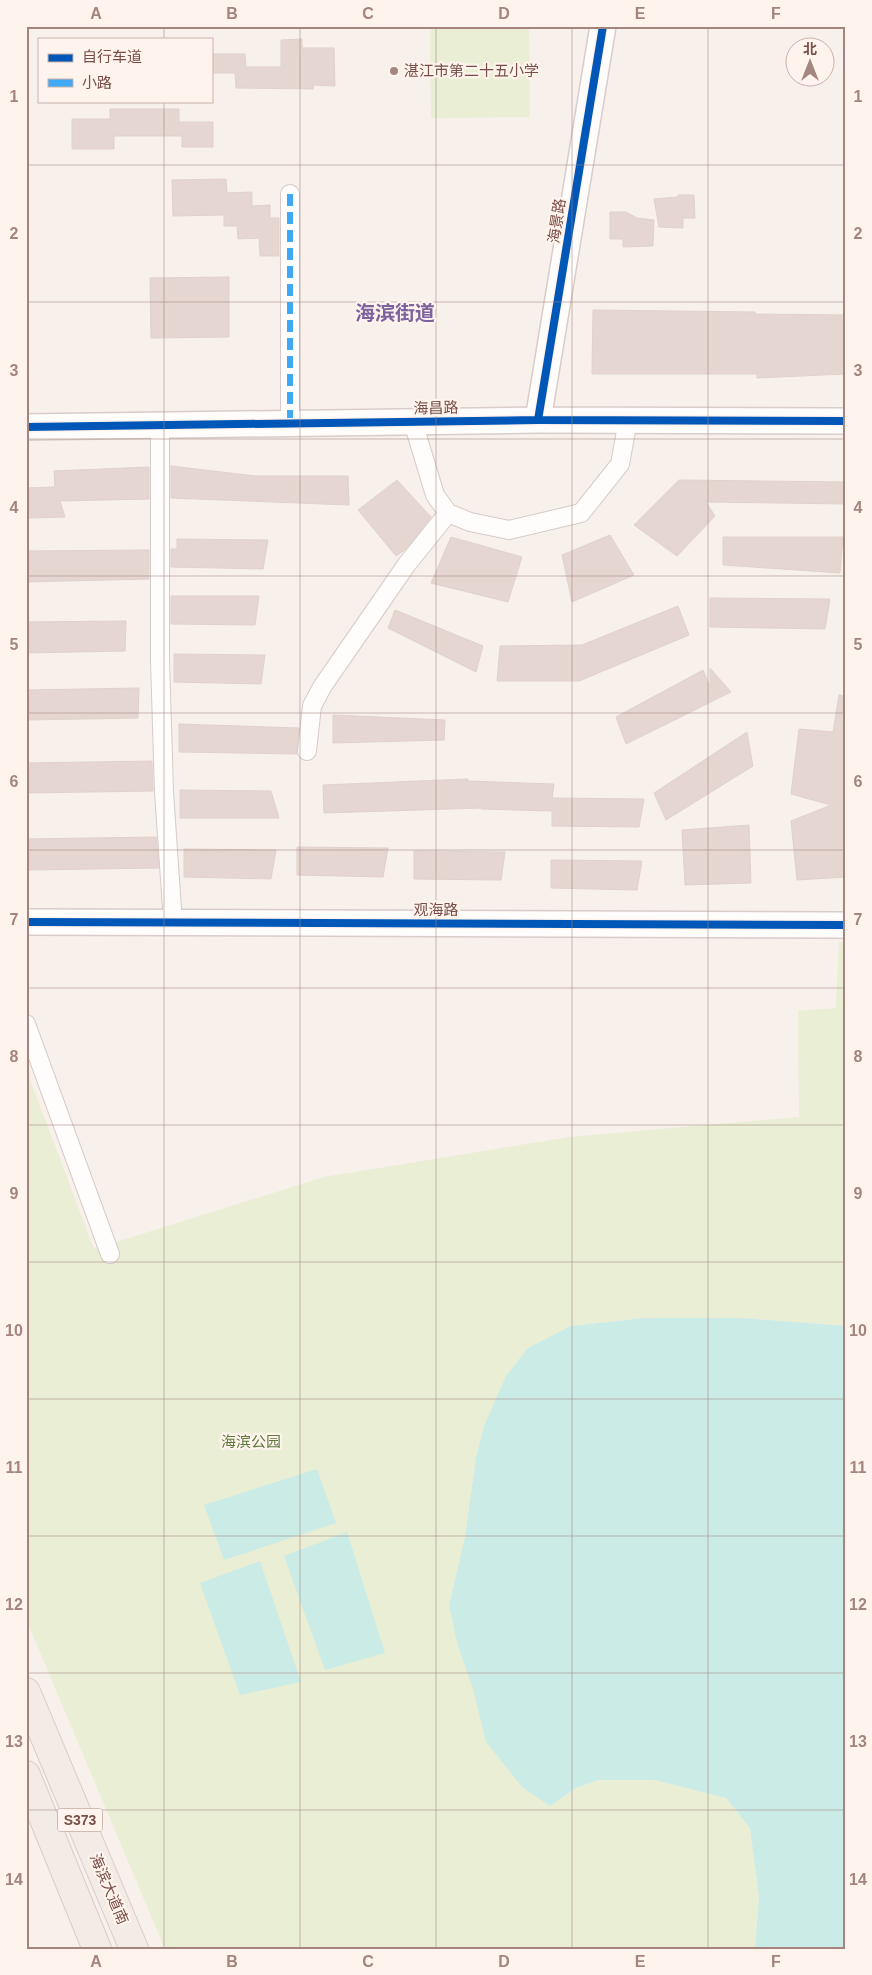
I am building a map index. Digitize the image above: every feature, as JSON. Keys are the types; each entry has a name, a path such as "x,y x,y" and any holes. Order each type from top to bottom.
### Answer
{"main road":[{"name":"海滨大道南","path":"26,1692 134,1949"},
{"name":"S373","path":"26,1775 97,1949"}],"street":[{"name":"海景路","path":"538,420 602,26"},
{"path":"290,194 290,424"},
{"name":"海昌路","path":"26,427 538,420 846,422"},
{"path":"413,422 435,494 448,513 470,522 509,530 581,513 620,464 628,420"},
{"path":"160,425 160,660 164,792 173,923"},
{"path":"307,751 312,706 322,687 407,564 448,513"},
{"name":"观海路","path":"26,922 846,925"},
{"path":"26,1024 110,1254"}],"green space":[{"path":"430,26 529,26 530,117 431,118"},
{"name":"海滨公园","path":"839,942 846,942 846,1326 742,1318 644,1318 571,1326 484,1426 476,1457 465,1537 449,1604 457,1643 473,1689 550,1806 576,1788 597,1780 655,1780 726,1798 750,1828 759,1897 755,1949 165,1949 26,1619 26,1069 94,1249 324,1177 569,1137 799,1117 798,1011 836,1008"}],"water":[{"path":"644,1318 742,1318 846,1326 846,1949 755,1949 759,1897 750,1828 726,1798 655,1780 598,1780 576,1788 550,1806 523,1788 486,1742 473,1689 457,1643 449,1605 465,1537 476,1457 484,1426 506,1376 528,1348 571,1326"},
{"path":"317,1469 336,1523 224,1560 204,1505"},
{"path":"347,1532 385,1653 325,1670 284,1556"},
{"path":"260,1561 301,1682 240,1695 200,1583"}],"building":[{"path":"302,39 302,48 334,48 335,86 314,85 313,89 236,88 235,73 212,73 212,54 245,54 246,67 281,67 281,40"},
{"path":"110,109 179,109 179,122 213,122 213,147 182,147 182,136 114,136 114,149 72,149 72,119 110,119"},
{"path":"226,179 227,193 252,192 252,206 270,205 270,218 279,218 279,256 260,256 259,238 238,239 237,226 224,226 224,215 173,216 172,180"},
{"path":"678,195 694,195 695,218 683,218 683,228 659,227 654,199 678,197"},
{"path":"610,212 626,212 637,218 654,220 653,246 623,247 623,239 610,239"},
{"path":"229,277 229,337 151,338 150,278"},
{"path":"593,310 846,315 846,374 757,378 757,374 592,374"},
{"path":"171,466 255,476 348,476 349,505 171,498"},
{"path":"149,467 149,499 60,501 65,517 26,518 26,488 55,487 54,471"},
{"path":"397,480 431,517 406,549 396,556 358,510"},
{"path":"679,480 846,482 846,504 706,502 715,516 677,556 634,525"},
{"path":"610,535 634,575 572,602 562,555"},
{"path":"451,537 522,557 508,602 431,583"},
{"path":"723,537 843,537 840,573 723,565"},
{"path":"177,539 268,540 263,569 171,567 171,549 177,549"},
{"path":"149,550 149,579 26,582 26,551"},
{"path":"171,596 259,596 255,625 171,624"},
{"path":"710,598 830,599 825,629 710,627"},
{"path":"678,606 689,635 579,681 497,681 500,646 582,645"},
{"path":"395,610 483,646 476,672 388,628"},
{"path":"126,621 125,651 26,653 26,622"},
{"path":"174,654 265,655 261,684 174,682"},
{"path":"710,668 731,692 626,744 616,717 703,670 710,687"},
{"path":"139,688 138,718 26,720 26,690"},
{"path":"839,695 846,696 846,877 797,880 791,821 831,805 791,794 799,729 833,732"},
{"path":"333,715 445,720 444,740 333,743"},
{"path":"179,724 299,728 297,754 179,752"},
{"path":"747,732 753,766 666,820 654,793"},
{"path":"152,761 153,791 26,793 26,763"},
{"path":"468,779 468,781 554,784 552,798 644,799 639,827 552,826 552,811 481,808 324,813 323,785"},
{"path":"180,790 271,791 279,818 180,818"},
{"path":"749,825 751,883 685,885 682,830"},
{"path":"156,837 159,868 26,870 26,839"},
{"path":"297,847 388,848 383,877 297,875"},
{"path":"184,849 276,850 271,879 184,877"},
{"path":"414,851 505,852 501,880 414,879"},
{"path":"551,860 642,861 637,890 551,888"}],"marked path":[{"path":"290,194 290,424"}],"cycle path":[{"path":"538,420 603,26"},
{"path":"26,427 538,420 846,421"},
{"path":"26,922 846,925"}],"place":[{"name":"湛江市第二十五小学","path":"394,71"}],"district":[{"name":"海滨街道","path":"395,313"}]}
